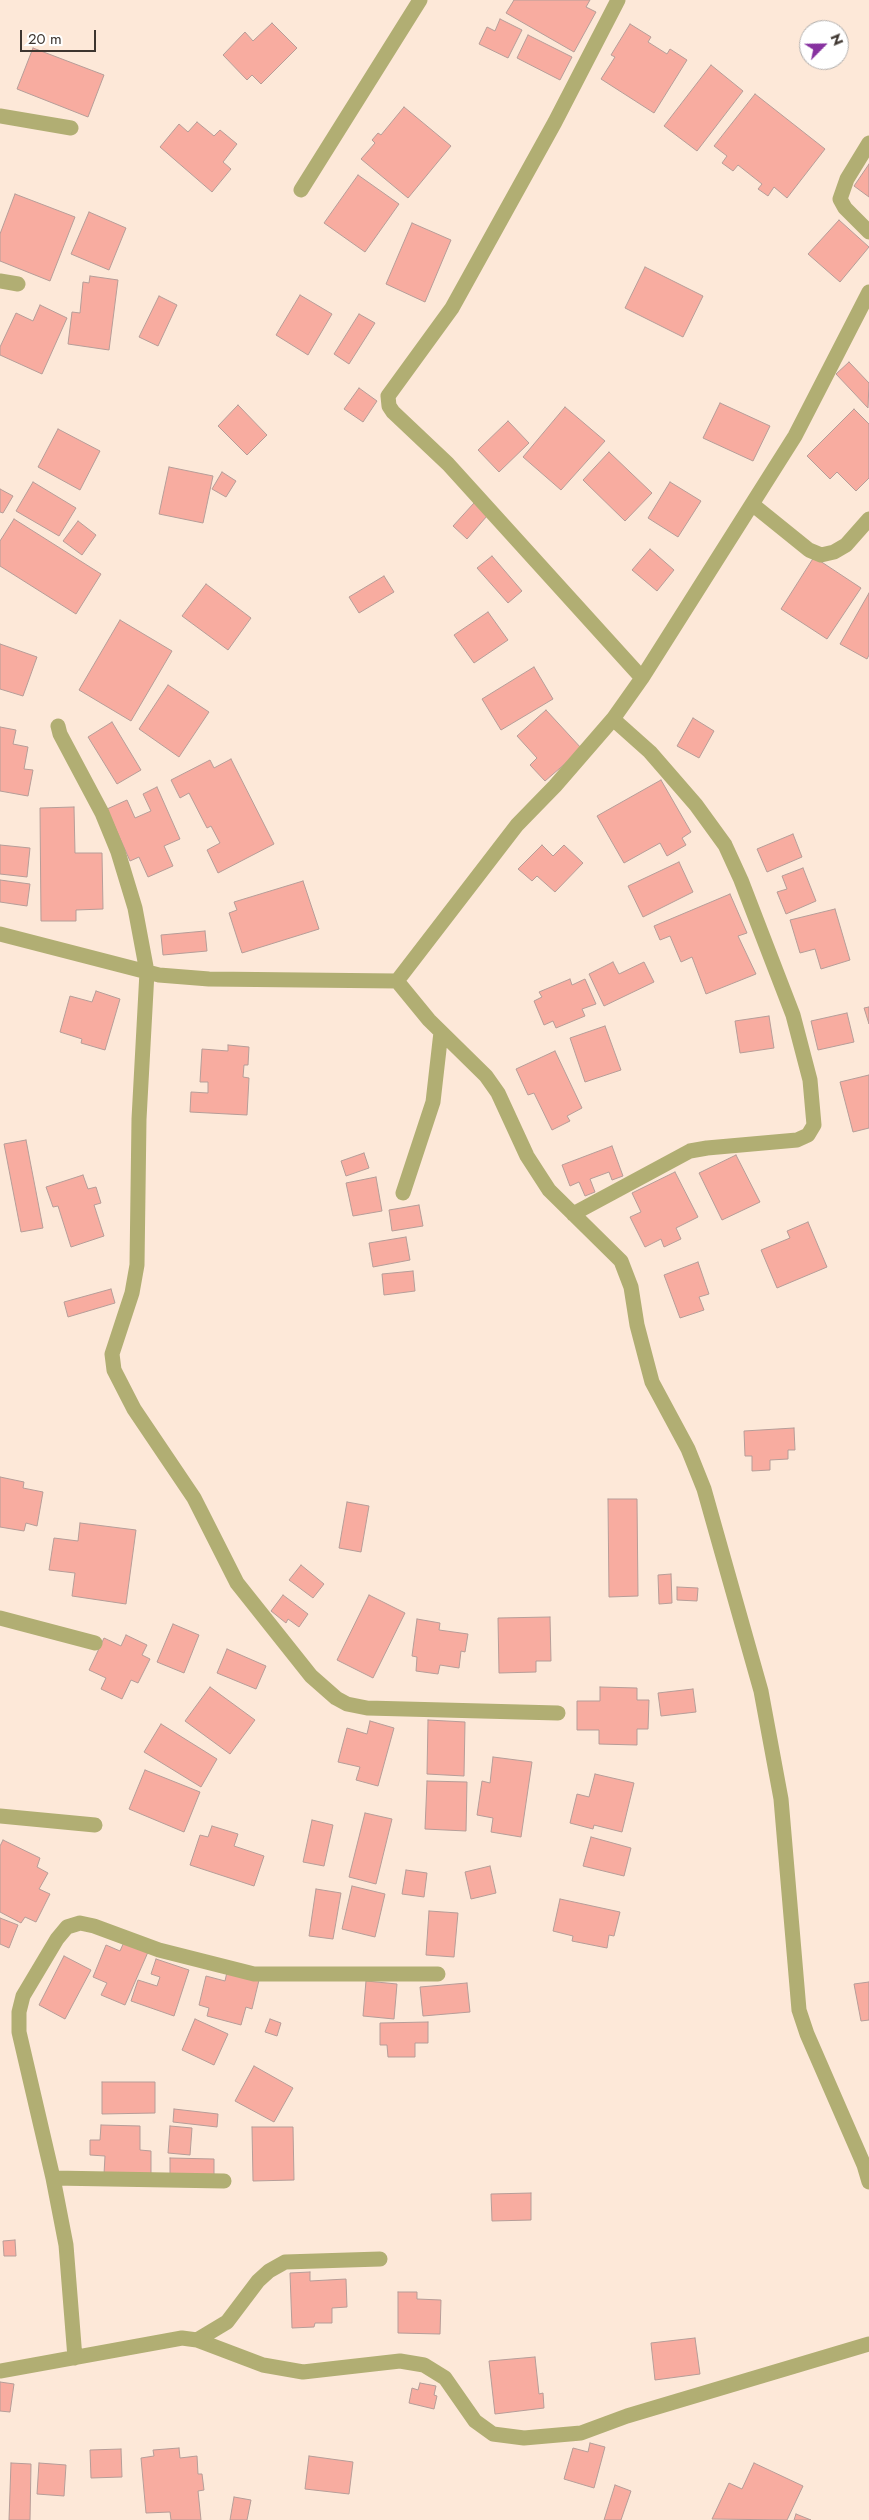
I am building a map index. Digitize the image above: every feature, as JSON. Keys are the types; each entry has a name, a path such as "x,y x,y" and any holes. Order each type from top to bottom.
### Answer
{"street":[{"path":"301,190 420,0"},
{"path":"618,0 555,122 452,308 388,396 389,406 393,412 454,471 642,678"},
{"path":"0,116 71,128"},
{"path":"869,143 847,179 840,196 845,208 869,232"},
{"path":"0,282 18,284"},
{"path":"397,981 517,824 555,786 613,719 642,678 795,436 869,292"},
{"path":"752,504 809,550 821,554 834,552 846,545 869,519"},
{"path":"573,1214 690,1152 707,1148 797,1140 808,1135 814,1126 810,1080 793,1015 741,880 725,845 696,805 650,752 613,719"},
{"path":"58,726 60,734 102,813 118,852 137,915 147,972 139,1119 137,1265 132,1293 112,1360 134,1409 194,1498 242,1590 311,1676 336,1698 347,1704 367,1708 558,1713"},
{"path":"0,934 160,975 209,980 397,981"},
{"path":"397,981 410,999 440,1032 486,1076 498,1093 527,1156 549,1190 613,1252 625,1269 632,1287 637,1324 652,1382 688,1450 704,1489 761,1691 777,1768 799,2010 807,2034 864,2165 869,2182"},
{"path":"403,1193 433,1102 440,1032"},
{"path":"0,1618 95,1643"},
{"path":"0,1816 95,1825"},
{"path":"75,2358 66,2245 54,2178 19,2032 19,2012 23,1996 56,1939 67,1927 80,1923 94,1926 159,1950 254,1974 438,1974"},
{"path":"54,2178 224,2181"},
{"path":"197,2340 227,2322 258,2281 269,2271 285,2262 380,2259"},
{"path":"0,2371 75,2358 168,2338 197,2340 263,2365 303,2372 400,2361 424,2365 445,2378 475,2421 493,2434 524,2438 581,2433 627,2416 869,2344"}],"building":[{"path":"514,0 590,0 586,7 596,12 574,52 506,13"},
{"path":"500,19 522,30 508,58 479,44 487,27 495,31"},
{"path":"272,23 297,48 261,84 252,75 247,80 223,55 245,32 253,41"},
{"path":"630,24 651,37 648,42 667,54 670,49 687,60 654,113 601,79 615,57 611,55"},
{"path":"528,35 572,57 560,80 517,58"},
{"path":"33,48 104,75 88,117 17,89"},
{"path":"711,65 743,91 697,151 664,126"},
{"path":"755,94 825,149 787,198 774,187 768,196 758,189 762,184 738,165 733,171 722,163 727,156 714,146"},
{"path":"404,107 451,146 408,198 361,159 375,143 372,140 378,133 381,135"},
{"path":"197,122 214,136 220,130 237,144 223,162 231,169 212,192 160,147 179,124 188,132"},
{"path":"869,164 869,197 854,186"},
{"path":"358,175 399,204 365,252 324,223"},
{"path":"15,194 75,217 50,281 0,261 0,234"},
{"path":"89,212 126,228 109,270 71,254"},
{"path":"839,220 869,247 840,282 808,254"},
{"path":"412,223 451,240 425,302 386,284"},
{"path":"645,267 703,296 683,337 625,308"},
{"path":"90,276 118,280 109,350 68,344 72,312 80,313 83,282 89,283"},
{"path":"300,295 332,314 308,355 276,335"},
{"path":"159,296 177,305 158,346 139,337"},
{"path":"40,305 67,318 42,374 0,355 0,347 16,313 33,321"},
{"path":"359,314 375,323 349,364 334,354"},
{"path":"849,362 869,383 868,408 836,374"},
{"path":"359,388 377,401 363,422 344,409"},
{"path":"720,403 770,426 753,461 703,438"},
{"path":"238,405 267,435 247,455 218,426"},
{"path":"565,407 605,441 561,490 523,457"},
{"path":"854,409 869,424 869,478 856,491 837,472 830,479 807,456"},
{"path":"508,421 529,443 499,472 478,450"},
{"path":"58,429 100,451 80,490 38,467"},
{"path":"609,452 652,493 625,521 583,480"},
{"path":"169,467 213,476 203,523 159,514"},
{"path":"222,472 236,481 226,497 212,489"},
{"path":"33,482 76,508 59,536 16,511"},
{"path":"670,482 701,501 678,537 648,518"},
{"path":"0,489 13,496 3,513 0,512"},
{"path":"474,503 487,516 467,539 453,526"},
{"path":"14,519 101,574 76,614 0,566 0,541"},
{"path":"78,521 96,535 82,555 63,541"},
{"path":"650,549 674,570 657,591 632,570"},
{"path":"492,556 522,591 508,603 477,568"},
{"path":"814,557 861,588 827,639 781,609"},
{"path":"384,576 394,592 359,613 349,597"},
{"path":"206,584 251,618 228,650 182,616"},
{"path":"869,593 869,655 867,659 840,644"},
{"path":"488,612 508,640 474,663 454,635"},
{"path":"120,620 172,651 131,721 79,690"},
{"path":"0,644 37,657 23,696 0,689"},
{"path":"534,667 553,699 501,730 482,699"},
{"path":"168,685 209,712 179,757 139,729"},
{"path":"546,710 582,749 545,781 530,765 537,758 517,736"},
{"path":"693,718 714,731 699,758 677,746"},
{"path":"112,722 141,770 117,784 88,737"},
{"path":"0,727 16,730 13,744 28,747 24,769 33,770 28,796 0,791"},
{"path":"231,759 274,844 218,873 207,850 220,843 211,826 207,828 189,793 180,798 171,780 210,760 214,768"},
{"path":"661,780 691,832 682,838 686,845 667,856 660,843 624,863 597,816"},
{"path":"157,787 180,839 164,846 173,866 148,877 139,857 130,861 107,809 127,800 135,818 151,811 143,794"},
{"path":"74,807 75,853 102,853 103,909 76,910 76,921 41,921 40,808"},
{"path":"793,834 802,857 767,872 757,849"},
{"path":"0,845 30,848 27,877 0,874"},
{"path":"542,845 553,856 564,845 583,863 555,892 537,876 532,881 518,869"},
{"path":"679,862 693,892 643,917 628,886"},
{"path":"803,868 816,901 786,914 777,892 787,889 782,876"},
{"path":"0,880 30,884 27,906 0,902"},
{"path":"303,881 319,929 242,953 229,913 237,910 234,902"},
{"path":"730,894 747,933 738,936 756,974 706,994 692,957 681,962 670,936 660,940 654,926"},
{"path":"835,909 850,960 821,969 815,949 800,953 790,920"},
{"path":"205,931 207,951 163,955 161,935"},
{"path":"613,962 619,974 644,962 654,982 604,1006 589,974"},
{"path":"570,979 572,985 585,979 596,1004 582,1009 585,1016 556,1028 553,1021 544,1025 534,1001 542,997 539,992"},
{"path":"96,991 120,999 105,1050 81,1043 82,1039 60,1032 70,996 92,1002"},
{"path":"869,1007 869,1024 864,1008"},
{"path":"847,1013 854,1042 818,1050 811,1021"},
{"path":"769,1016 774,1048 740,1053 735,1021"},
{"path":"605,1026 621,1070 585,1082 570,1038"},
{"path":"228,1045 249,1047 248,1065 244,1065 243,1077 249,1078 247,1115 190,1112 191,1092 208,1093 208,1082 200,1082 202,1049 228,1051"},
{"path":"555,1051 582,1108 567,1116 570,1121 552,1130 534,1093 528,1095 516,1069"},
{"path":"869,1075 869,1128 853,1132 840,1082"},
{"path":"26,1140 43,1228 21,1232 4,1144"},
{"path":"612,1146 623,1176 612,1180 609,1172 590,1179 595,1192 585,1196 579,1182 570,1186 562,1165"},
{"path":"364,1153 369,1168 346,1176 341,1161"},
{"path":"736,1155 760,1202 722,1220 699,1173"},
{"path":"675,1172 698,1217 676,1228 681,1239 664,1247 661,1239 645,1247 630,1217 641,1212 632,1193"},
{"path":"83,1175 88,1189 96,1187 101,1203 94,1205 104,1236 71,1247 58,1206 53,1207 46,1187"},
{"path":"376,1177 382,1211 353,1216 346,1183"},
{"path":"419,1205 423,1226 392,1231 389,1210"},
{"path":"808,1222 827,1267 777,1288 761,1250 790,1238 787,1231"},
{"path":"406,1237 410,1260 373,1267 369,1243"},
{"path":"698,1262 709,1294 699,1297 704,1310 680,1318 664,1275"},
{"path":"413,1271 415,1291 384,1295 382,1274"},
{"path":"111,1289 115,1303 68,1317 64,1302"},
{"path":"794,1428 795,1450 788,1450 788,1459 770,1460 770,1470 752,1471 752,1456 745,1456 744,1431"},
{"path":"0,1477 24,1482 23,1488 43,1492 37,1526 26,1523 24,1531 0,1527"},
{"path":"608,1499 637,1499 638,1596 609,1597"},
{"path":"347,1502 369,1506 361,1552 339,1548"},
{"path":"80,1523 136,1530 126,1604 72,1596 75,1573 49,1570 54,1538 78,1541"},
{"path":"301,1565 324,1584 313,1598 289,1580"},
{"path":"671,1574 672,1603 659,1604 658,1575"},
{"path":"677,1587 698,1588 697,1601 677,1600"},
{"path":"283,1595 308,1614 299,1627 288,1619 286,1623 271,1611"},
{"path":"369,1595 405,1613 373,1678 337,1660"},
{"path":"550,1617 551,1661 536,1661 536,1672 499,1673 498,1618"},
{"path":"417,1619 440,1623 439,1630 468,1634 465,1652 461,1651 459,1668 440,1665 438,1674 416,1671 417,1657 412,1656"},
{"path":"173,1624 199,1635 184,1673 157,1662"},
{"path":"126,1635 147,1645 142,1655 150,1659 138,1683 131,1680 122,1699 101,1689 106,1678 89,1670 104,1638 121,1646"},
{"path":"227,1649 266,1666 256,1689 217,1673"},
{"path":"210,1687 255,1720 230,1754 185,1721"},
{"path":"600,1687 637,1688 637,1700 649,1700 648,1729 637,1729 637,1745 599,1744 599,1730 577,1730 577,1701 600,1701"},
{"path":"693,1689 696,1712 661,1716 658,1693"},
{"path":"428,1720 465,1722 464,1776 427,1774"},
{"path":"370,1721 394,1728 378,1786 356,1780 360,1767 338,1762 347,1728 367,1734"},
{"path":"161,1724 217,1759 201,1787 144,1752"},
{"path":"493,1757 532,1762 521,1837 491,1832 493,1818 477,1815 482,1781 490,1783"},
{"path":"145,1770 200,1792 184,1832 129,1809"},
{"path":"595,1774 634,1783 622,1832 594,1825 593,1829 570,1823 577,1794 589,1797"},
{"path":"427,1781 467,1782 466,1831 425,1829"},
{"path":"365,1813 392,1819 376,1884 349,1877"},
{"path":"312,1820 333,1825 324,1866 303,1862"},
{"path":"212,1826 238,1834 234,1846 264,1856 254,1886 190,1865 200,1835 208,1837"},
{"path":"591,1837 631,1848 624,1876 583,1866"},
{"path":"3,1840 40,1858 37,1867 48,1873 39,1889 50,1894 36,1922 25,1917 21,1923 0,1912 0,1846"},
{"path":"490,1866 496,1893 471,1899 465,1872"},
{"path":"406,1870 427,1873 424,1897 402,1894"},
{"path":"352,1886 385,1894 375,1937 342,1929"},
{"path":"316,1889 341,1893 333,1939 309,1936"},
{"path":"560,1899 620,1912 614,1936 609,1935 607,1948 572,1941 573,1936 553,1931"},
{"path":"429,1911 458,1913 454,1957 426,1955"},
{"path":"0,1918 18,1925 9,1948 0,1944"},
{"path":"124,1942 148,1952 125,2005 101,1995 107,1983 93,1977 106,1945 120,1951"},
{"path":"64,1956 91,1970 65,2019 39,2005"},
{"path":"156,1959 189,1970 174,2016 131,2001 138,1980 157,1986 160,1977 151,1974"},
{"path":"227,1972 259,1980 252,2009 246,2007 241,2025 207,2016 209,2008 199,2005 206,1976 225,1981"},
{"path":"366,1981 397,1984 394,2019 363,2016"},
{"path":"869,1982 869,2020 861,2021 854,1984"},
{"path":"467,1983 470,2012 423,2016 420,1987"},
{"path":"195,2019 228,2034 214,2065 182,2050"},
{"path":"270,2019 281,2023 277,2036 265,2032"},
{"path":"428,2022 428,2043 415,2043 415,2057 388,2057 387,2045 380,2045 380,2023"},
{"path":"254,2066 293,2088 274,2122 235,2101"},
{"path":"102,2082 155,2082 155,2113 102,2114"},
{"path":"174,2109 218,2114 217,2127 173,2122"},
{"path":"101,2125 140,2126 140,2150 151,2151 151,2176 104,2174 105,2156 90,2155 90,2140 100,2140"},
{"path":"170,2126 192,2128 190,2155 168,2153"},
{"path":"252,2127 293,2127 294,2180 253,2181"},
{"path":"170,2158 214,2159 214,2180 170,2178"},
{"path":"531,2193 531,2220 492,2221 491,2194"},
{"path":"15,2240 16,2256 4,2256 3,2241"},
{"path":"310,2272 310,2281 346,2279 347,2307 332,2308 332,2323 315,2323 314,2327 292,2328 290,2273"},
{"path":"398,2292 417,2292 417,2299 441,2300 440,2334 398,2333"},
{"path":"695,2338 700,2374 655,2380 651,2343"},
{"path":"535,2357 539,2394 543,2393 544,2408 495,2414 489,2361"},
{"path":"0,2382 14,2384 10,2412 0,2411"},
{"path":"420,2383 436,2386 434,2395 437,2396 434,2409 409,2403 412,2388 418,2390"},
{"path":"590,2443 605,2447 594,2488 564,2479 573,2448 588,2452"},
{"path":"179,2448 180,2458 197,2456 198,2474 202,2474 204,2490 198,2491 201,2520 171,2520 170,2512 146,2513 141,2458 154,2456 153,2450"},
{"path":"121,2449 122,2477 91,2478 90,2450"},
{"path":"309,2456 353,2462 349,2494 305,2489"},
{"path":"11,2463 31,2464 30,2520 9,2520"},
{"path":"39,2463 66,2465 64,2496 37,2494"},
{"path":"754,2463 803,2486 787,2520 712,2519 729,2483 742,2489"},
{"path":"615,2485 631,2491 621,2520 604,2520"},
{"path":"234,2497 251,2500 247,2520 230,2520"},
{"path":"796,2514 811,2520 794,2520"}]}
